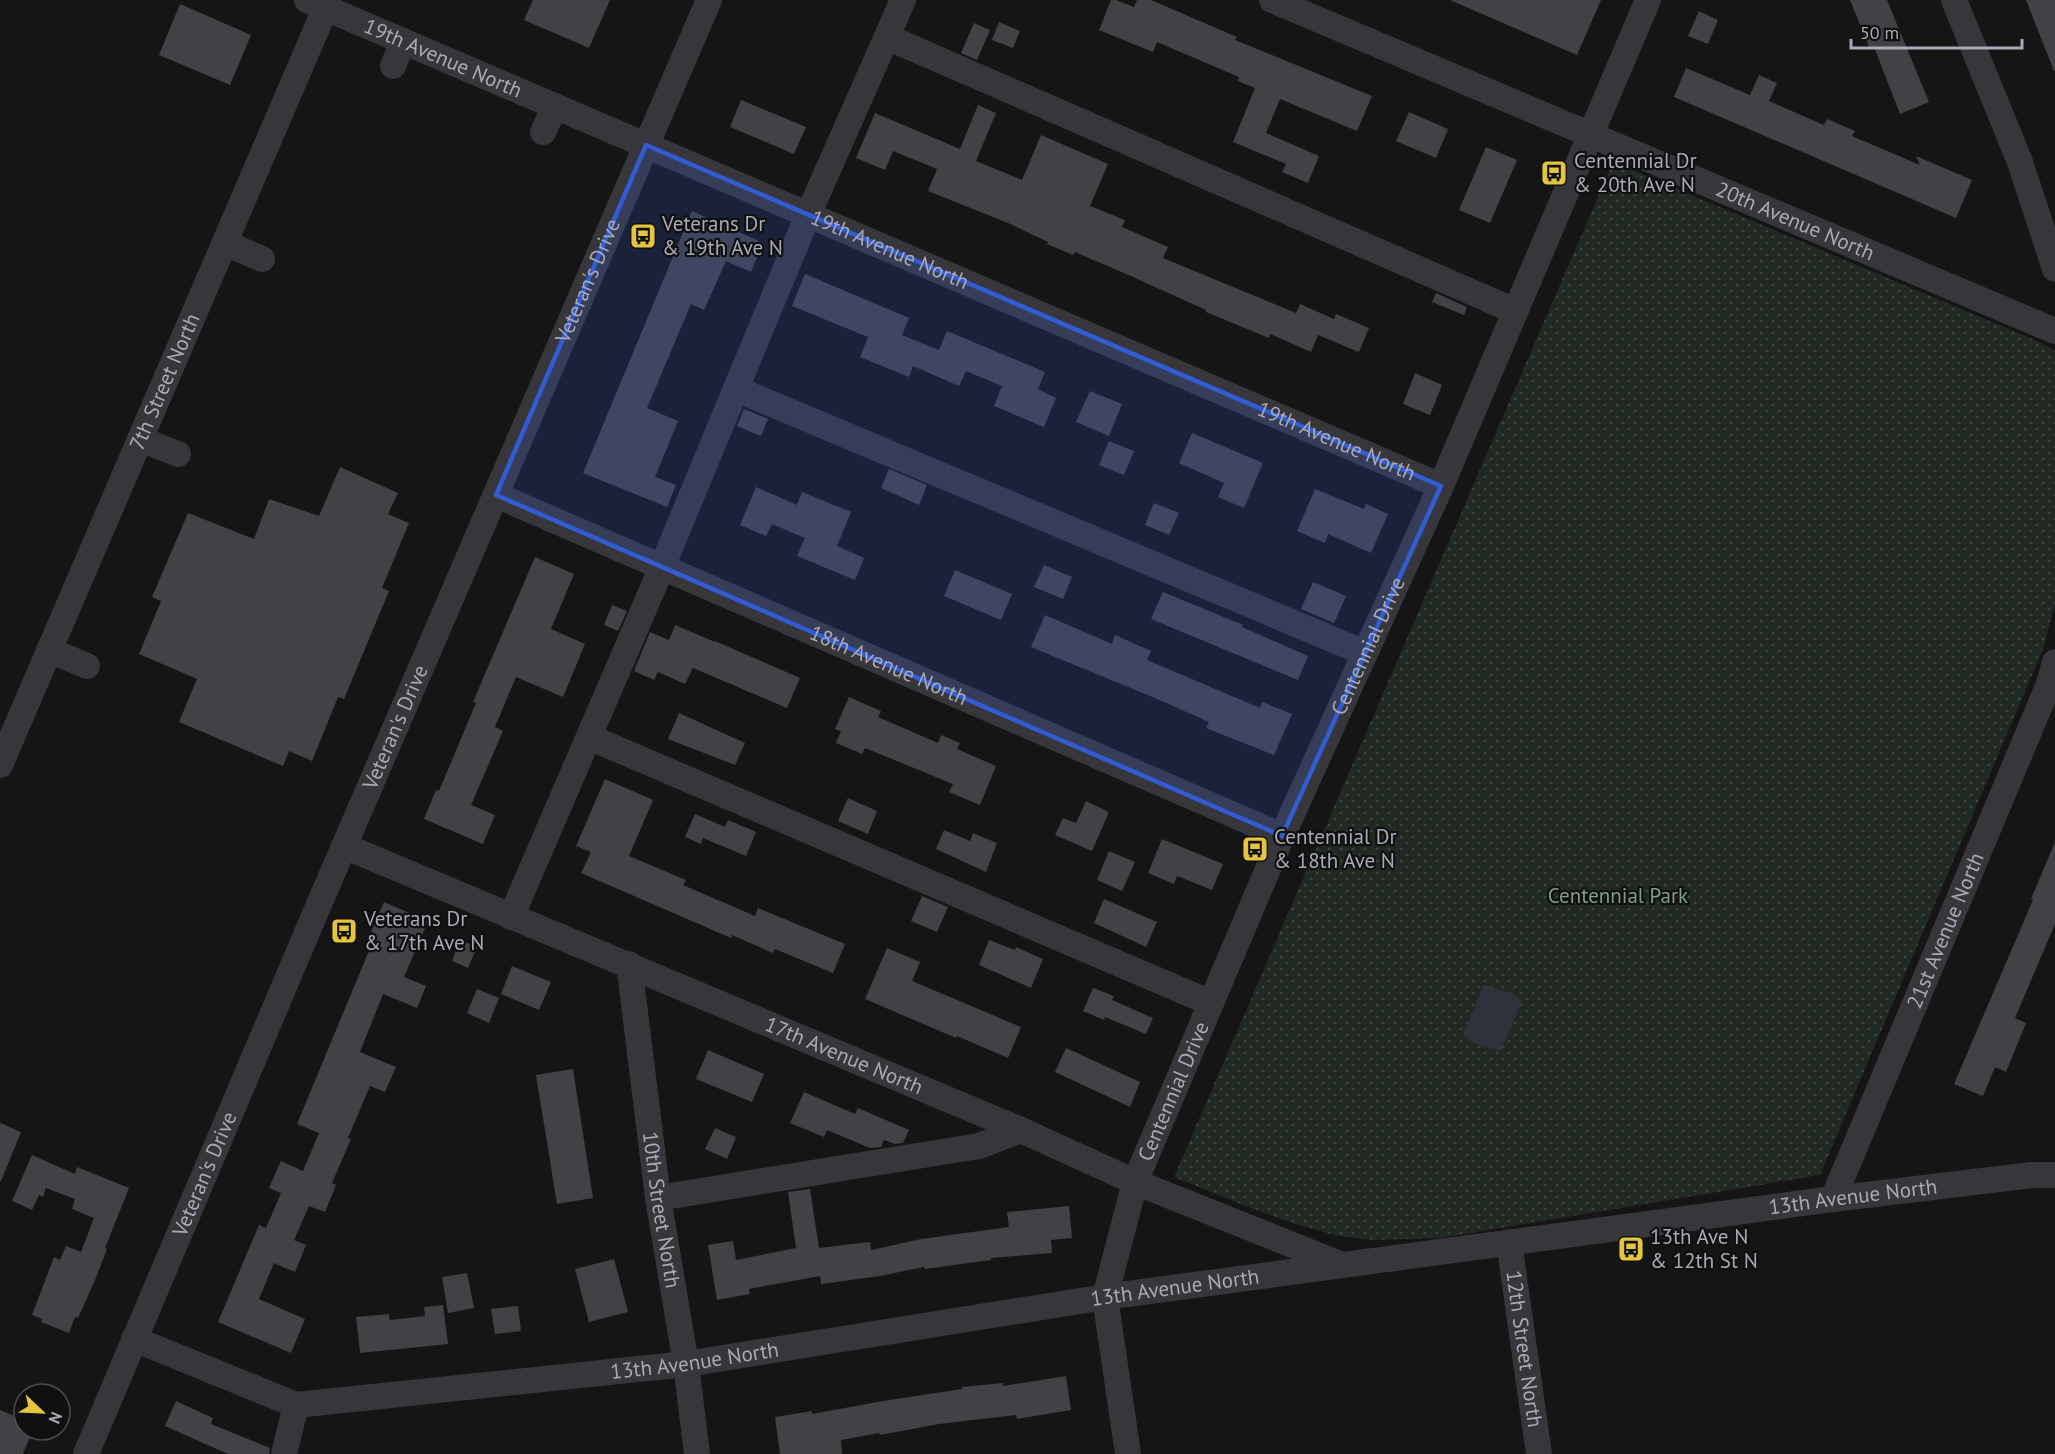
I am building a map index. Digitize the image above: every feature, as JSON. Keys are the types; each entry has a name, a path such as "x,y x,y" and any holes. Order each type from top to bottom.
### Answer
{"street":[{"name":"Veteran's Drive","path":"86,1454 344,846 709,0"},
{"path":"511,917 662,567 808,214 903,0"},
{"name":"20th Avenue North","path":"1272,0 2055,331"},
{"name":"Centennial Drive","path":"1105,1297 1135,1182 1282,836 1441,486 1648,0"},
{"path":"1954,0 2020,162 2055,269"},
{"name":"19th Avenue North","path":"321,3 403,41 1441,486"},
{"name":"7th Street North","path":"0,765 225,243 321,3"},
{"path":"887,37 1515,310"},
{"path":"393,66 403,41"},
{"path":"543,132 555,106"},
{"path":"225,243 262,259"},
{"path":"736,389 1365,653"},
{"path":"140,439 178,454"},
{"name":"18th Avenue North","path":"495,495 1282,836"},
{"path":"49,650 87,666"},
{"name":"21st Avenue North","path":"1833,1199 2049,684 2055,662"},
{"path":"589,737 1211,1003"},
{"name":"17th Avenue North","path":"344,846 1021,1130 1135,1182 1341,1265"},
{"name":"10th Street North","path":"629,964 658,1198 686,1364 697,1454"},
{"path":"658,1198 979,1146 1021,1130"},
{"name":"13th Avenue North","path":"296,1405 686,1364 1105,1297 1833,1199 2032,1175 2055,1175"},
{"name":"12th Street North","path":"1509,1242 1539,1454"},
{"path":"1105,1297 1128,1454"},
{"path":"134,1339 296,1405 284,1454"}],"highlighted area":[{"path":"646,145 1441,486 1282,836 496,495"}],"green space":[{"name":"Centennial Park","path":"1613,162 2044,344 2055,351 2055,604 2043,649 1820,1175 1440,1238 1374,1240 1338,1236 1295,1224 1174,1177"}],"shaded area":[{"path":"1484,985 1514,994 1522,1001 1501,1050 1480,1045 1463,1034"}],"building":[{"path":"533,0 610,0 589,48 524,20"},
{"path":"1111,0 1134,7 1137,0 1151,0 1237,37 1235,40 1372,96 1357,131 1280,99 1266,133 1319,156 1308,183 1282,172 1286,164 1233,142 1255,88 1238,81 1239,77 1157,42 1153,52 1099,30"},
{"path":"1450,0 1601,0 1577,55"},
{"path":"1850,0 1887,0 1929,102 1900,114 1874,47 1870,49"},
{"path":"2026,0 2055,0 2055,71 2054,71"},
{"path":"180,4 251,35 230,85 159,55"},
{"path":"1699,11 1718,20 1708,44 1688,36"},
{"path":"999,22 1020,31 1013,48 992,40"},
{"path":"974,23 990,30 977,60 961,53"},
{"path":"1686,68 1750,95 1759,75 1777,83 1769,101 1824,125 1827,119 1855,131 1852,136 1920,165 1916,156 1972,180 1956,218 1674,97"},
{"path":"741,100 806,127 794,154 730,127"},
{"path":"978,105 996,113 976,161 1022,180 1041,135 1108,164 1090,206 1125,220 1122,227 1168,247 1163,258 1296,313 1300,304 1334,319 1336,314 1369,328 1359,352 1318,335 1311,352 1270,334 1269,338 1075,252 1073,255 1047,244 1048,242 1008,223 928,191 937,169 893,151 885,170 856,158 875,113 960,149"},
{"path":"1409,112 1448,129 1436,158 1396,141"},
{"path":"1486,147 1517,160 1490,223 1459,210"},
{"path":"692,211 763,243 751,272 726,261 704,310 691,304 647,408 678,421 655,477 676,485 667,507 583,473"},
{"path":"805,274 909,318 902,335 939,350 947,331 1045,372 1038,389 1056,398 1044,427 994,406 1002,386 966,371 959,386 913,366 909,377 860,357 868,337 792,306"},
{"path":"1436,293 1467,307 1464,315 1432,302"},
{"path":"1415,373 1442,385 1430,415 1403,404"},
{"path":"1090,391 1122,404 1109,436 1076,422"},
{"path":"744,409 768,419 761,436 737,426"},
{"path":"1192,433 1263,463 1244,508 1218,497 1224,483 1179,463"},
{"path":"1109,441 1134,451 1124,475 1099,465"},
{"path":"340,467 398,493 388,514 409,523 382,588 389,591 344,699 338,697 312,761 289,751 283,766 179,722 197,679 139,654 161,601 152,597 188,513 254,539 269,499 319,516"},
{"path":"889,469 927,485 919,505 881,488"},
{"path":"756,487 797,505 802,492 851,512 837,546 864,558 855,580 797,556 805,538 772,524 766,536 740,525"},
{"path":"1315,489 1364,509 1366,504 1388,514 1371,553 1328,534 1325,543 1297,531"},
{"path":"1154,503 1179,513 1169,535 1145,525"},
{"path":"535,557 574,574 551,629 585,644 563,697 516,677 495,727 503,731 471,805 495,815 483,844 424,819 436,790 439,791 476,703 473,702"},
{"path":"1044,565 1072,577 1063,599 1034,587"},
{"path":"955,570 1012,594 1001,620 944,596"},
{"path":"1313,582 1346,596 1334,623 1301,609"},
{"path":"1163,592 1243,625 1242,627 1308,656 1298,680 1151,619"},
{"path":"612,605 627,611 618,631 604,625"},
{"path":"1045,615 1112,644 1115,635 1151,651 1147,660 1260,708 1262,702 1292,714 1274,755 1206,728 1209,722 1155,698 1031,647"},
{"path":"675,625 800,678 787,708 693,668 685,684 658,672 654,680 634,671 650,632 669,640"},
{"path":"849,697 881,711 878,717 938,743 941,735 960,743 957,749 996,766 980,805 949,792 953,784 865,748 862,754 836,743 841,731 835,729"},
{"path":"679,713 745,743 735,765 668,739"},
{"path":"605,779 653,800 629,856 686,880 683,885 755,916 758,908 845,944 833,973 775,949 773,953 732,935 731,938 581,873 591,852 576,846"},
{"path":"848,798 877,811 868,834 838,821"},
{"path":"1086,801 1109,812 1092,851 1055,835 1063,818 1076,823"},
{"path":"695,814 725,827 728,820 756,832 746,856 703,838 701,844 685,837"},
{"path":"944,830 970,841 973,833 997,843 986,872 936,849"},
{"path":"1162,839 1223,864 1212,890 1177,876 1174,884 1148,873"},
{"path":"2055,842 2055,924 2015,1018 2026,1023 2006,1072 1995,1067 1983,1096 1954,1084 2033,900 2031,899"},
{"path":"1109,851 1135,862 1122,891 1097,880"},
{"path":"922,896 948,907 937,932 911,921"},
{"path":"1104,899 1157,922 1146,947 1094,923"},
{"path":"384,902 428,921 404,977 426,986 417,1008 383,994 360,1052 396,1067 385,1092 370,1086 348,1138 351,1139 332,1183 336,1185 325,1212 309,1206 294,1240 306,1245 295,1272 274,1263 259,1299 305,1319 291,1353 218,1322 259,1225 266,1228 281,1193 269,1188 281,1161 303,1171 319,1133 297,1124 376,934 371,932"},
{"path":"460,940 477,947 468,968 452,961"},
{"path":"989,940 1015,950 1016,947 1043,959 1031,988 979,965"},
{"path":"887,948 920,962 912,981 1021,1027 1008,1058 865,999"},
{"path":"512,966 551,982 539,1010 501,994"},
{"path":"1093,988 1114,996 1112,1000 1153,1018 1146,1034 1105,1017 1104,1020 1083,1011"},
{"path":"477,989 499,998 489,1023 467,1013"},
{"path":"1066,1048 1140,1082 1130,1107 1055,1072"},
{"path":"708,1050 764,1074 752,1102 696,1079"},
{"path":"573,1069 593,1198 557,1204 536,1075"},
{"path":"804,1092 855,1114 858,1108 909,1130 903,1143 895,1144 884,1140 881,1147 870,1148 827,1130 824,1137 790,1123"},
{"path":"0,1123 21,1132 1,1181 0,1181"},
{"path":"715,1128 736,1137 727,1159 705,1149"},
{"path":"32,1155 75,1174 77,1167 129,1188 95,1280 69,1333 41,1322 42,1319 32,1315 54,1257 60,1260 66,1246 81,1252 94,1218 72,1209 75,1199 46,1188 43,1197 39,1195 32,1210 12,1201"},
{"path":"810,1189 819,1248 870,1242 871,1250 921,1239 1009,1227 1007,1212 1069,1206 1072,1238 1051,1240 1052,1253 991,1258 991,1260 925,1269 924,1267 821,1284 820,1276 749,1289 750,1294 717,1300 708,1245 733,1241 736,1260 796,1248 788,1192"},
{"path":"614,1259 628,1312 589,1322 575,1269"},
{"path":"467,1273 474,1308 448,1313 442,1277"},
{"path":"443,1305 448,1344 360,1353 356,1317 389,1314 390,1320 425,1316 424,1307"},
{"path":"518,1306 521,1331 495,1334 491,1309"},
{"path":"1066,1376 1071,1410 1017,1419 1016,1415 939,1424 841,1440 842,1454 780,1454 775,1417 812,1411 812,1414 962,1389 962,1387 1003,1383 1003,1386"},
{"path":"176,1401 213,1418 211,1424 270,1448 269,1454 228,1454 165,1426"},
{"path":"0,1410 12,1415 12,1442 28,1442 23,1454 0,1454"}],"place":[{"name":"Centennial Dr & 20th Ave N","path":"1554,173"},
{"name":"Veterans Dr & 19th Ave N","path":"643,236"},
{"name":"Centennial Dr & 18th Ave N","path":"1255,849"},
{"name":"Veterans Dr & 17th Ave N","path":"344,931"},
{"name":"13th Ave N & 12th St N","path":"1631,1249"}]}
